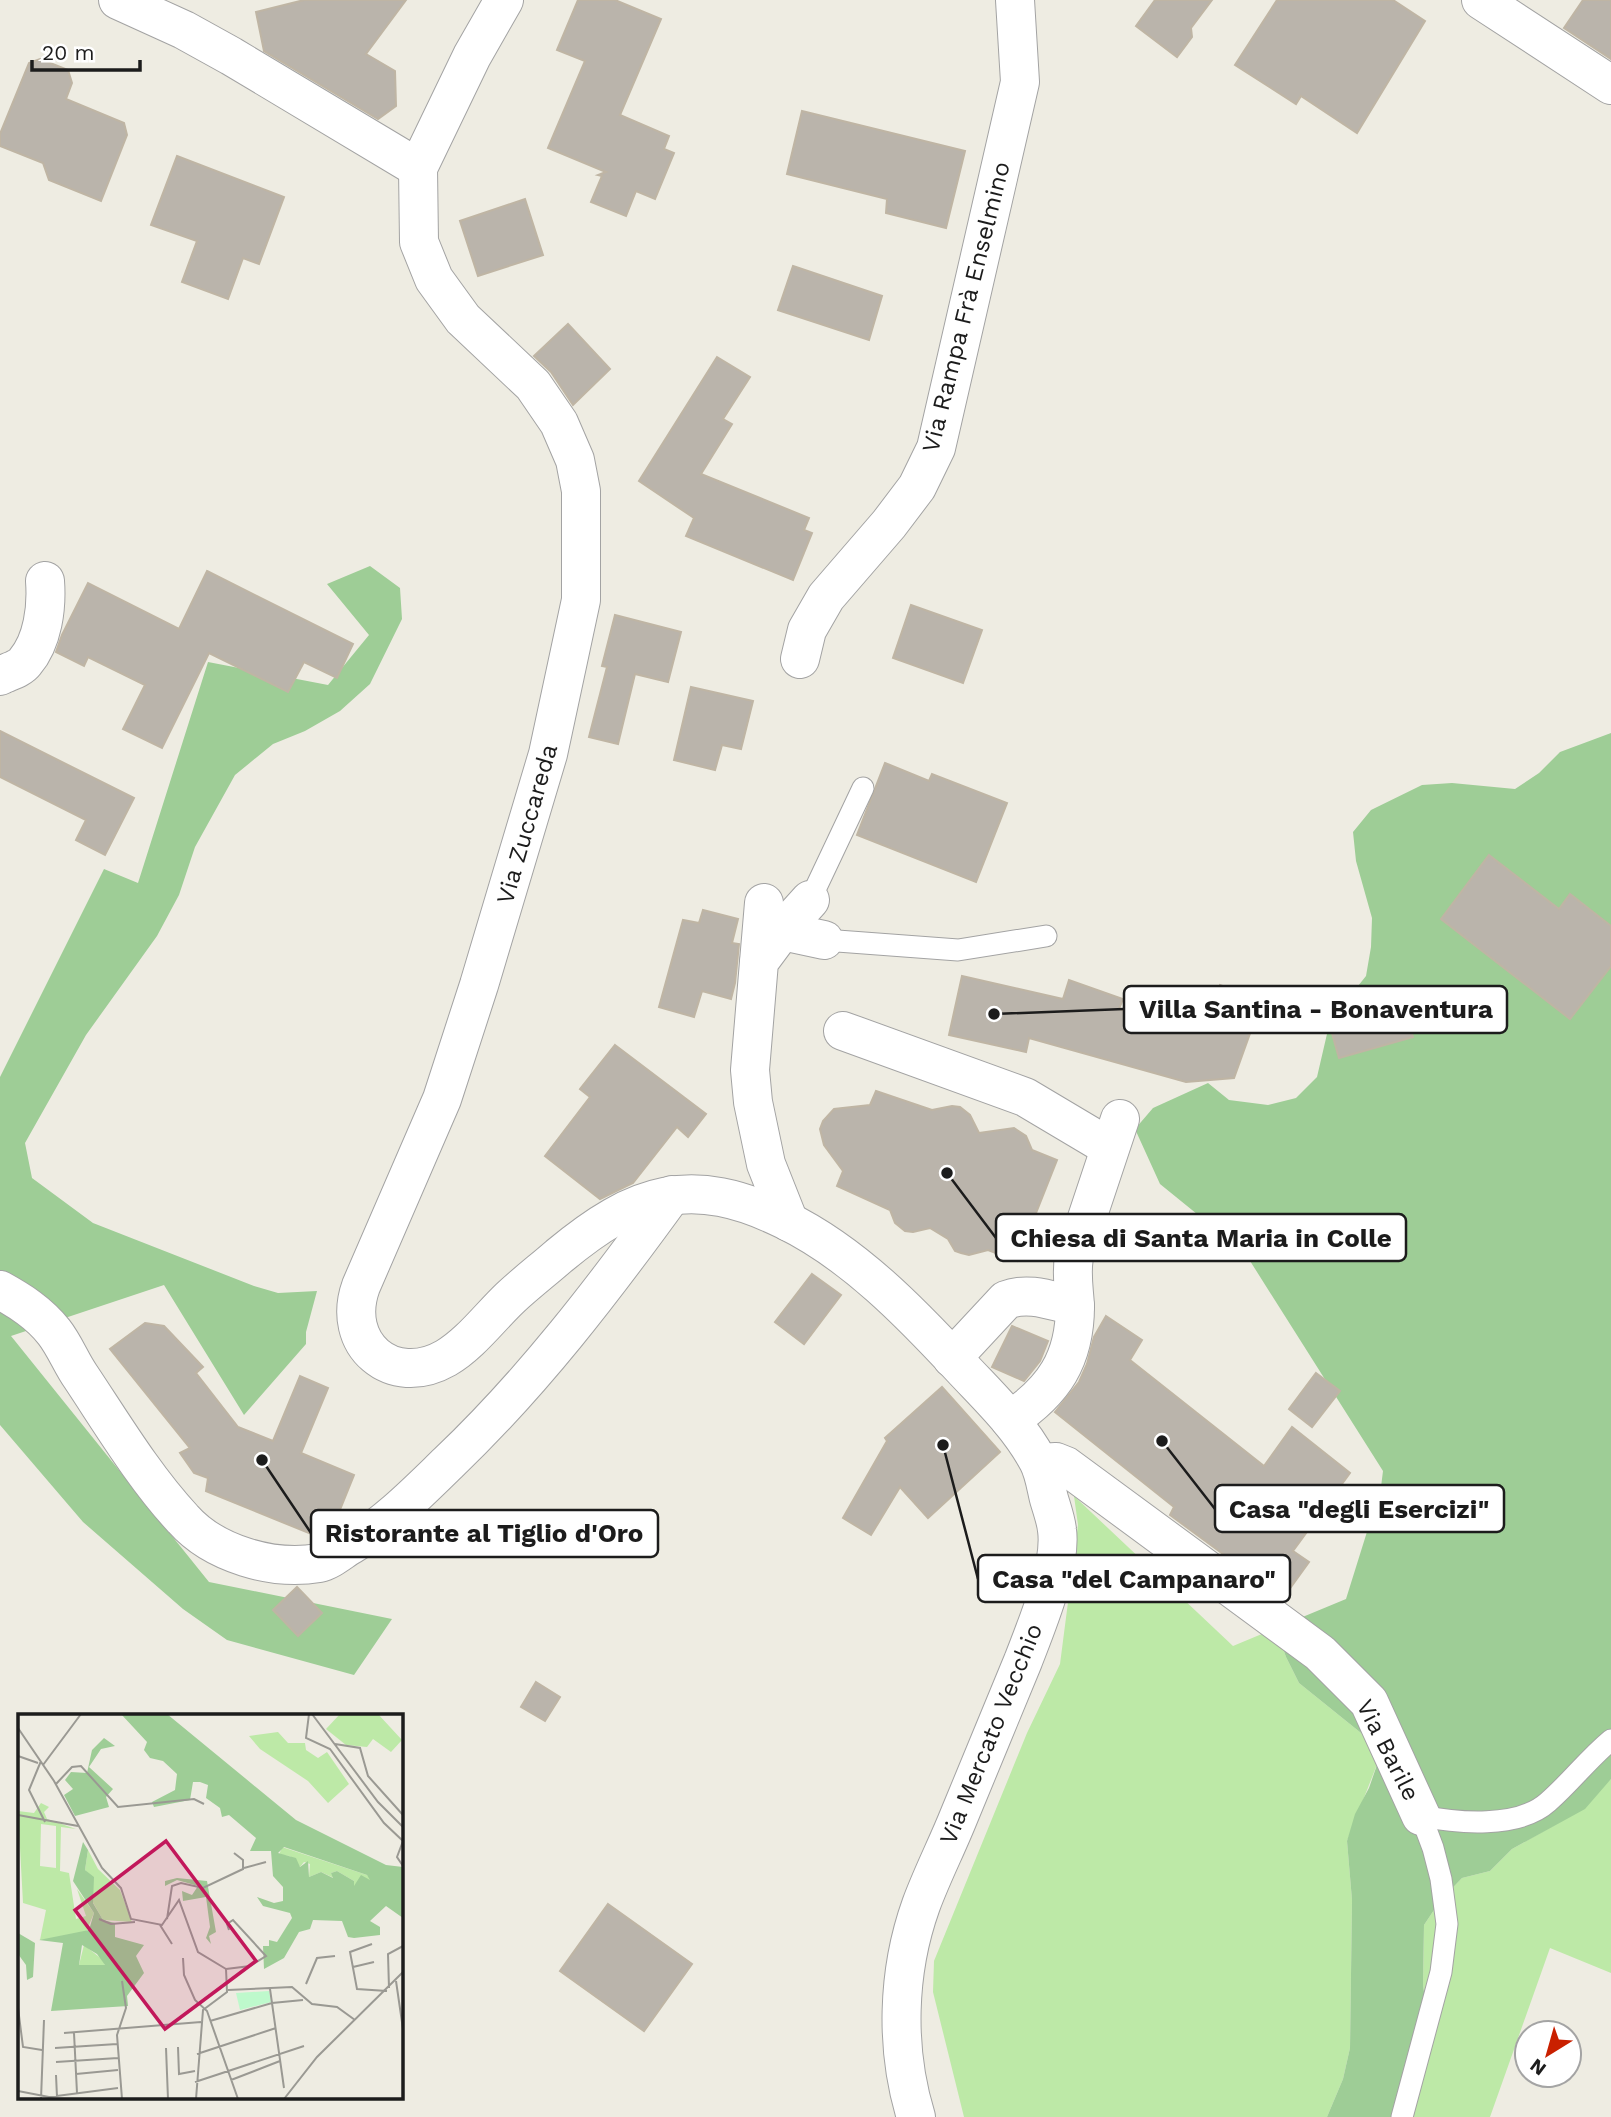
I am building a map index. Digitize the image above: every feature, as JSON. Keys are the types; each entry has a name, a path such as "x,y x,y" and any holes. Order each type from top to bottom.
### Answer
{"street":[{"path":"118,0 184,30 231,56 418,168"},
{"name":"Via Zuccareda","path":"504,0 472,56 418,168 419,242 434,279 463,319 533,385 559,423 575,460 581,491 581,600 548,754 480,985 442,1099 356,1301 355,1319 360,1339 374,1355 395,1366 411,1368 429,1365 448,1357 514,1294 581,1237 612,1216 662,1197"},
{"name":"Via Rampa Frà Enselmino","path":"800,659 807,630 826,597 917,487 936,448 1020,82 1015,0"},
{"path":"1481,0 1611,85"},
{"path":"0,676 24,664 39,636 47,603 45,581"},
{"path":"789,1222 766,1164 753,1102 750,1070 759,962 773,917 810,900"},
{"path":"773,917 824,940"},
{"path":"843,1031 1025,1097 1114,1133 1074,1256 1071,1272 1075,1307 1070,1345 1063,1367 1050,1388 1010,1420"},
{"name":"Via Mercato Vecchio","path":"662,1197 693,1194 753,1205 823,1240 853,1263 953,1357 1010,1420 1040,1463 1058,1532 1053,1572 1036,1626 920,1907 906,1965 900,2033 907,2088 916,2117"},
{"path":"0,1290 27,1305 54,1332 79,1374 152,1480 184,1521 218,1546 251,1559 288,1564 321,1562 372,1532 480,1433 533,1376 594,1300 662,1197"},
{"path":"953,1357 1006,1300 1017,1296 1033,1296 1075,1307"},
{"name":"Via Barile","path":"1040,1463 1056,1462 1066,1466 1320,1653 1369,1702 1421,1816"}],"lane":[{"path":"810,900 863,788"},
{"path":"824,940 958,950 1046,936"},
{"name":"Via Barile","path":"1421,1816 1496,1822 1528,1813 1546,1804 1589,1758 1611,1741"},
{"path":"1402,2117 1441,1972 1447,1924 1441,1879 1421,1816"}],"green space":[{"path":"370,566 400,588 402,619 370,684 340,711 305,731 273,744 235,775 195,847 179,895 157,936 86,1035 25,1143 32,1178 93,1223 254,1286 278,1293 317,1291 306,1332 306,1344 244,1415 164,1285 11,1336 209,1582 392,1619 354,1675 227,1640 183,1609 83,1522 0,1425 0,1077 104,869 138,883 208,662 328,685 369,635 327,584"},
{"path":"1611,733 1611,1779 1585,1809 1512,1849 1490,1871 1462,1878 1440,1901 1424,1925 1423,1985 1427,2013 1422,2073 1414,2117 1327,2117 1343,2079 1350,2048 1352,1900 1347,1841 1355,1814 1369,1788 1378,1762 1366,1737 1299,1683 1276,1628 1346,1599 1381,1487 1383,1471 1245,1253 1160,1184 1135,1129 1153,1108 1208,1083 1229,1100 1268,1105 1296,1098 1317,1077 1330,1021 1366,976 1372,918 1356,861 1353,832 1371,810 1422,785 1452,783 1515,789 1539,773 1560,752"},
{"path":"1074,1496 1233,1646 1276,1628 1299,1683 1366,1737 1378,1762 1347,1841 1352,1900 1350,2048 1343,2079 1327,2117 964,2117 933,1992 934,1961 1027,1733 1060,1664 1078,1525"},
{"path":"1611,1779 1611,1973 1550,1948 1525,2019 1513,2019 1513,2052 1490,2117 1414,2117 1422,2073 1427,2013 1423,1985 1424,1925 1440,1901 1462,1878 1490,1871 1512,1849 1560,1822"}],"building":[{"path":"304,0 406,0 366,54 395,71 396,106 378,119 264,51 256,12"},
{"path":"578,0 615,0 661,19 620,115 669,136 664,149 674,153 655,199 636,191 626,216 591,202 602,176 598,175 606,172 548,148 585,61 557,50"},
{"path":"1155,0 1212,0 1191,28 1192,37 1177,57 1136,26"},
{"path":"1277,0 1393,0 1425,21 1357,133 1301,96 1296,104 1235,65"},
{"path":"1583,0 1611,0 1611,59 1564,28"},
{"path":"40,59 68,70 72,83 66,99 124,123 127,135 101,201 49,180 43,163 0,146 0,134 29,63"},
{"path":"802,111 965,151 946,228 886,213 887,199 787,174"},
{"path":"177,156 284,197 259,264 243,258 228,299 182,282 197,241 151,225"},
{"path":"525,199 543,255 478,276 460,221"},
{"path":"793,266 882,296 869,340 778,310"},
{"path":"568,324 610,369 573,405 551,372 534,356"},
{"path":"717,357 750,377 723,419 732,424 701,474 809,518 804,530 812,533 793,580 686,536 694,518 639,481"},
{"path":"207,571 353,644 337,678 304,662 288,692 209,653 162,748 123,729 145,685 88,657 84,666 56,652 88,583 179,629"},
{"path":"911,605 982,630 963,683 893,658"},
{"path":"615,615 681,632 668,682 635,674 618,744 589,737 607,667 602,666"},
{"path":"691,687 753,701 741,749 722,745 715,770 674,760"},
{"path":"0,731 134,798 105,855 76,840 86,820 0,777"},
{"path":"885,763 929,781 932,774 1007,803 976,882 857,835"},
{"path":"1489,855 1559,909 1570,894 1611,926 1611,966 1570,1019 1441,919"},
{"path":"703,910 738,919 732,943 739,944 731,999 702,991 694,1017 659,1007 683,920 699,923"},
{"path":"962,976 1063,999 1069,980 1123,999 1119,1009 1174,1029 1177,1018 1204,1028 1220,985 1262,1000 1234,1078 1186,1082 1029,1038 1026,1052 949,1035"},
{"path":"1399,989 1413,1037 1339,1058 1331,1030 1371,1019 1365,998"},
{"path":"615,1045 706,1114 688,1137 677,1127 633,1183 600,1199 545,1156 590,1097 580,1089"},
{"path":"876,1091 932,1110 960,1107 970,1115 979,1133 1014,1128 1026,1136 1032,1150 1057,1160 1017,1261 988,1250 969,1255 955,1251 948,1239 930,1228 905,1231 895,1223 890,1210 837,1186 843,1171 824,1145 820,1129 823,1121 834,1109 870,1105"},
{"path":"812,1274 841,1295 804,1344 775,1322"},
{"path":"1106,1316 1142,1340 1130,1360 1264,1466 1292,1427 1350,1473 1293,1551 1309,1562 1283,1598 1170,1515 1174,1507 1055,1412 1079,1382 1094,1337"},
{"path":"145,1323 164,1326 203,1367 196,1373 238,1427 273,1441 300,1376 328,1388 301,1453 354,1475 331,1532 321,1538 206,1491 208,1478 194,1473 180,1453 190,1448 110,1349"},
{"path":"1012,1326 1048,1341 1040,1361 1024,1381 992,1367"},
{"path":"1316,1373 1340,1391 1312,1427 1289,1409"},
{"path":"942,1387 1000,1452 928,1518 900,1487 871,1535 843,1518 887,1441 885,1438"},
{"path":"297,1587 322,1613 298,1636 273,1610"},
{"path":"536,1682 560,1697 545,1721 521,1707"},
{"path":"608,1904 692,1964 644,2031 560,1971"}],"place":[{"name":"Villa Santina - Bonaventura","path":"994,1014"},
{"name":"Chiesa di Santa Maria in Colle","path":"947,1173"},
{"name":"Casa \"degli Esercizi\"","path":"1162,1441"},
{"name":"Casa \"del Campanaro\"","path":"943,1445"},
{"name":"Ristorante al Tiglio d'Oro","path":"262,1460"}]}
